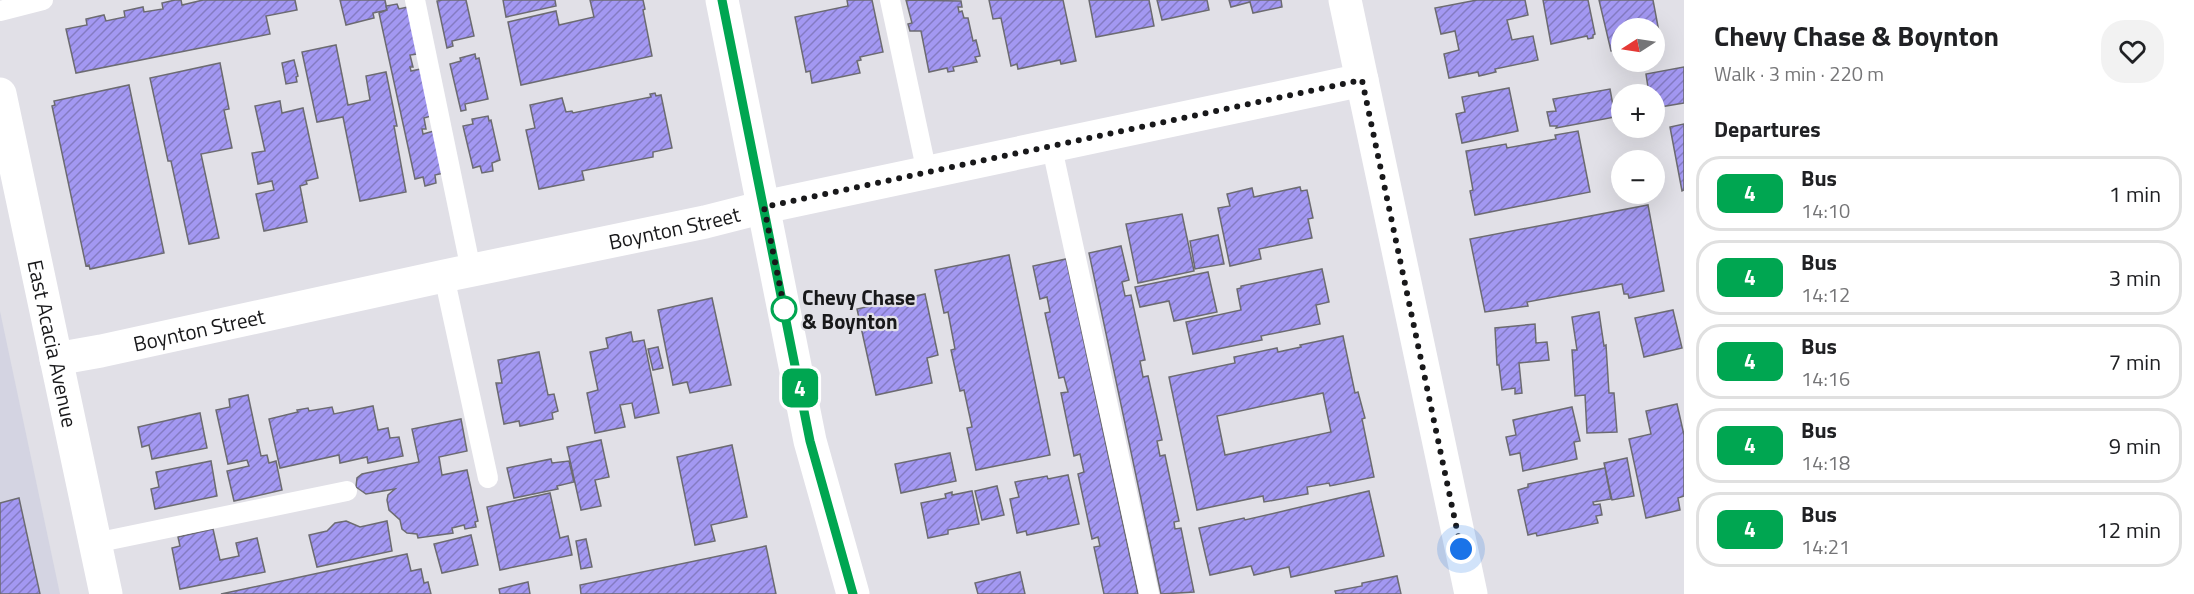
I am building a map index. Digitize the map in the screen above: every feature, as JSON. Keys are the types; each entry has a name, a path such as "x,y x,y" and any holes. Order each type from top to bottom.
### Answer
{"street":[{"path":"722,0 810,441 853,594"},
{"path":"1345,0 1471,594"},
{"name":"Boynton Street","path":"56,359 112,349 1362,80"},
{"name":"East Acacia Avenue","path":"0,94 106,594"}],"lane":[{"path":"0,11 43,0"},
{"path":"415,0 488,478"},
{"path":"890,0 927,173"},
{"path":"1052,148 1149,594"},
{"path":"95,543 347,491"}],"shaded area":[{"path":"0,311 60,594 0,594"}],"building":[{"path":"181,0 182,5 203,0 295,0 297,10 266,16 270,34 76,73 66,29 87,25 86,19 104,15 106,21 125,17 124,11 143,7 144,12 163,9 162,3"},
{"path":"340,0 385,0 387,10 373,13 374,18 346,25"},
{"path":"466,0 474,36 452,41 453,46 447,48 437,1"},
{"path":"503,0 555,0 556,6 506,17"},
{"path":"590,0 643,0 652,56 521,85 508,22 556,11 559,25 594,17"},
{"path":"847,0 872,0 883,52 860,57 861,60 857,61 860,73 812,83 810,71 806,72 795,17 848,6"},
{"path":"906,0 961,1 962,7 958,7 959,12 962,11 964,18 968,18 973,41 976,40 980,56 975,57 977,62 953,67 954,71 948,72 947,68 929,72 921,31 910,31 908,24 912,23"},
{"path":"989,0 1063,0 1076,61 1061,64 1060,60 1018,69 1017,64 1011,66 1001,18 993,19"},
{"path":"1089,0 1149,0 1154,26 1096,37"},
{"path":"1157,0 1207,0 1209,10 1162,20"},
{"path":"1229,0 1281,0 1282,7 1253,13 1250,2 1231,7"},
{"path":"1477,0 1525,0 1528,15 1507,20 1512,40 1533,36 1538,60 1495,69 1496,72 1479,76 1478,72 1449,78 1444,54 1459,50 1455,31 1441,34 1435,8"},
{"path":"1543,0 1588,0 1595,34 1593,38 1588,39 1587,36 1551,44"},
{"path":"1599,0 1653,0 1656,18 1611,18 1611,51"},
{"path":"397,4 399,9 408,7 417,54 410,55 413,67 410,67 411,71 421,69 431,116 424,118 426,129 422,129 423,134 434,131 444,173 435,175 436,183 425,186 423,177 415,179 379,13 387,10 386,6"},
{"path":"336,45 348,105 370,100 366,76 386,72 397,126 394,126 406,192 360,201 343,117 317,122 302,52"},
{"path":"475,54 476,59 479,58 488,99 465,104 466,110 461,111 450,64 461,61 460,58"},
{"path":"294,60 298,76 296,77 297,82 286,84 282,63"},
{"path":"220,63 229,109 224,110 232,148 201,154 219,238 189,244 150,78"},
{"path":"1684,67 1684,103 1665,106 1665,84 1648,84 1646,74"},
{"path":"129,85 164,253 90,269 89,265 86,266 52,106 55,105 54,101"},
{"path":"1509,88 1518,131 1462,143 1456,114 1465,112 1462,97"},
{"path":"1610,89 1611,118 1556,128 1557,126 1550,126 1547,112 1556,111 1553,99"},
{"path":"655,93 656,96 661,95 672,148 653,152 653,157 582,171 584,180 539,189 526,130 535,128 530,105 562,98 566,112 572,111 573,113 651,97 650,94"},
{"path":"280,101 282,113 303,108 318,178 306,181 307,184 300,186 307,222 264,231 256,194 274,190 272,181 258,184 252,153 265,151 255,106"},
{"path":"488,116 489,121 491,120 500,160 492,163 493,171 482,173 480,166 473,168 463,126 473,124 472,119"},
{"path":"1684,124 1684,190 1682,191 1670,127"},
{"path":"1578,131 1590,192 1475,215 1466,151 1506,144 1507,148 1556,139 1555,135"},
{"path":"1300,187 1301,191 1307,190 1313,218 1308,219 1312,238 1259,249 1261,259 1230,266 1218,208 1230,206 1227,194 1252,188 1254,197"},
{"path":"1648,205 1664,291 1629,298 1628,294 1624,294 1622,284 1527,302 1528,306 1485,312 1470,239"},
{"path":"1182,214 1194,271 1138,283 1126,224"},
{"path":"1218,235 1224,264 1195,269 1190,241"},
{"path":"1121,246 1129,280 1122,282 1125,296 1131,295 1145,360 1140,361 1143,377 1148,376 1162,440 1157,441 1160,456 1165,455 1179,521 1174,522 1175,529 1181,528 1194,592 1161,594 1089,253"},
{"path":"1009,255 1050,455 976,470 967,428 972,427 964,390 960,391 951,350 955,349 948,312 944,313 935,270"},
{"path":"1066,259 1138,594 1104,594 1094,547 1100,546 1098,537 1092,539 1078,474 1084,472 1080,454 1074,456 1061,393 1068,392 1064,377 1059,378 1045,313 1050,312 1047,297 1040,299 1033,266"},
{"path":"1322,269 1329,302 1316,305 1320,324 1261,336 1262,340 1193,354 1186,322 1241,310 1237,289 1241,286"},
{"path":"1208,272 1217,312 1174,321 1169,301 1140,307 1135,287"},
{"path":"925,294 938,355 927,358 932,383 876,395 857,309"},
{"path":"712,298 731,385 690,393 687,382 673,385 658,310"},
{"path":"1673,310 1682,348 1644,357 1635,318"},
{"path":"1599,312 1604,346 1606,345 1609,393 1614,393 1617,432 1587,433 1585,395 1575,396 1572,350 1577,350 1572,317"},
{"path":"1535,324 1536,343 1547,342 1549,360 1519,363 1522,393 1515,394 1515,388 1502,390 1499,365 1497,365 1495,328"},
{"path":"631,332 633,342 644,340 659,413 635,418 632,403 620,405 625,427 595,433 587,393 598,390 590,352 608,348 606,338"},
{"path":"1343,336 1355,393 1358,392 1365,418 1362,419 1374,477 1330,486 1329,483 1307,487 1308,494 1264,502 1263,496 1197,510 1169,377 1235,363 1234,357 1277,348 1278,352 1301,347 1300,345","holes":["1323,393 1331,432 1225,455 1217,416"]},
{"path":"658,347 663,368 653,370 648,349"},
{"path":"539,352 548,395 554,394 558,411 552,413 553,419 520,426 519,421 504,424 496,383 502,383 498,360"},
{"path":"248,395 261,456 267,455 269,463 276,461 282,490 234,501 227,471 249,466 247,460 228,464 216,410 230,407 229,399"},
{"path":"1677,404 1684,435 1684,496 1678,498 1680,510 1646,518 1629,439 1651,434 1646,411"},
{"path":"373,406 378,430 388,428 390,438 399,437 403,456 368,463 367,457 340,463 339,455 280,468 269,419 308,408 309,411 332,407 334,414"},
{"path":"1572,407 1580,441 1574,442 1577,459 1523,471 1520,453 1510,455 1506,437 1516,435 1513,420"},
{"path":"200,413 207,448 152,459 149,445 142,447 138,427"},
{"path":"461,419 467,451 439,457 442,475 467,470 478,521 475,522 476,527 465,529 464,525 452,528 453,533 418,538 417,534 407,533 402,529 400,520 389,510 388,495 395,489 366,494 356,487 357,478 362,474 419,462 412,429"},
{"path":"601,440 609,477 595,480 601,506 581,510 567,447"},
{"path":"732,445 747,517 711,525 715,541 695,545 677,457"},
{"path":"950,453 956,481 901,493 895,464"},
{"path":"1627,458 1634,496 1612,500 1604,463"},
{"path":"551,459 552,463 569,461 574,482 557,486 558,489 514,498 507,468"},
{"path":"211,461 217,496 155,509 151,489 159,487 156,472"},
{"path":"1605,468 1611,499 1593,502 1594,505 1600,504 1602,515 1596,516 1598,523 1537,536 1536,533 1528,535 1518,490 1528,487 1528,484"},
{"path":"1068,475 1079,524 1027,535 1026,531 1017,533 1010,499 1019,497 1015,482"},
{"path":"997,486 1004,515 982,520 975,491"},
{"path":"972,491 979,524 948,530 948,534 928,538 921,503 946,498 945,494 952,492 952,495"},
{"path":"1369,491 1384,556 1291,577 1289,567 1254,575 1251,566 1210,575 1199,528 1244,518 1245,520"},
{"path":"550,493 560,538 568,536 572,555 500,570 487,507"},
{"path":"19,498 40,594 0,594 0,503"},
{"path":"346,521 360,527 387,521 392,551 317,567 309,535 327,531 335,523"},
{"path":"213,529 220,560 239,556 236,543 257,538 265,572 180,589 172,548 180,546 178,537"},
{"path":"471,535 478,565 442,573 434,544"},
{"path":"586,539 592,567 581,569 576,541"},
{"path":"766,546 776,594 581,594 580,585"},
{"path":"407,554 411,571 421,569 424,583 428,582 431,594 221,594"},
{"path":"1020,572 1025,594 978,594 975,583"},
{"path":"1397,576 1401,594 1336,594 1335,591 1362,586 1362,583"},
{"path":"528,582 530,594 500,594 499,589"}],"bus line":[{"name":"4","path":"722,0 810,441 853,594"}],"place":[{"name":"Chevy Chase & Boynton","path":"784,309"}],"route":[{"path":"784,309 785,312 764,207 1052,148 1362,80 1461,549"}]}
